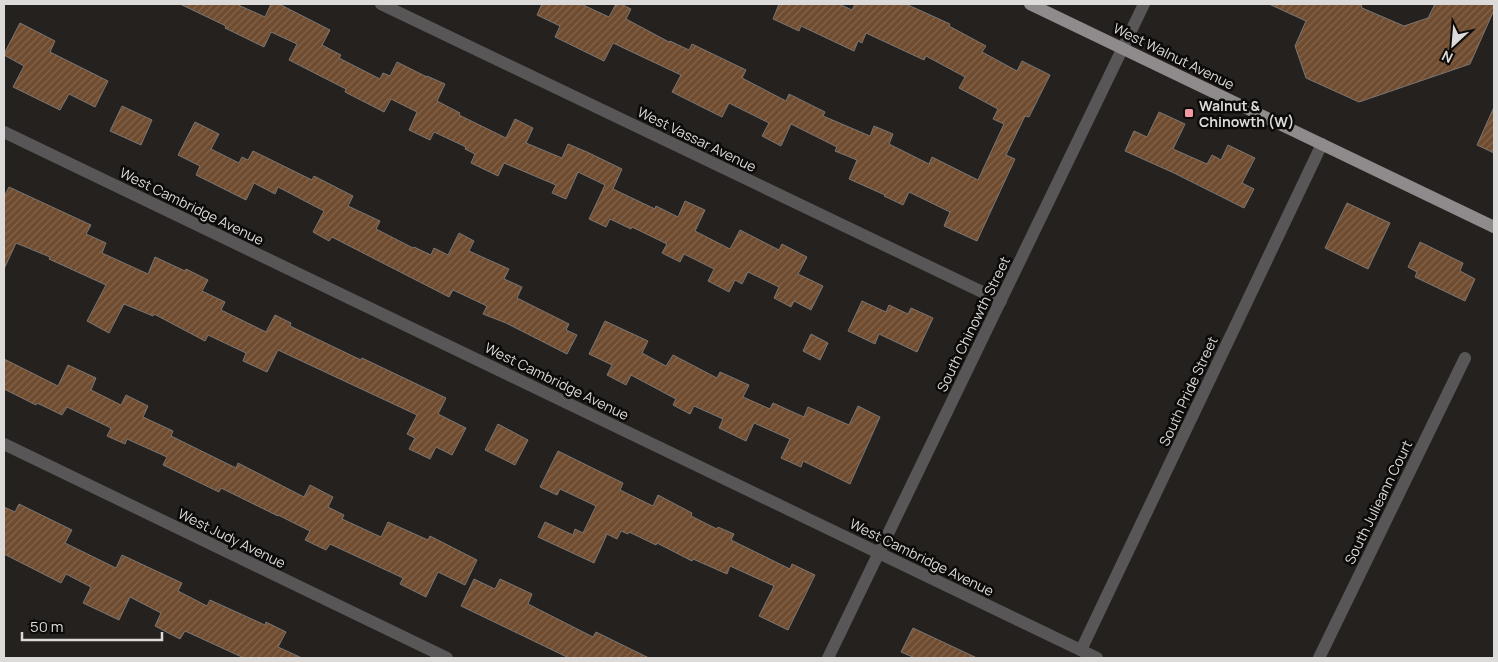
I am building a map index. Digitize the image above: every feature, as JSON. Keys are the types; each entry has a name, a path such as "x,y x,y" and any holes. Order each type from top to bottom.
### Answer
{"main road":[{"name":"West Walnut Avenue","path":"1030,4 1494,227"}],"street":[{"name":"West Vassar Avenue","path":"381,4 1001,301"},
{"name":"South Chinowth Street","path":"828,658 1144,4"},
{"name":"West Cambridge Avenue","path":"4,132 1097,658"},
{"name":"South Pride Street","path":"1081,650 1322,144"},
{"name":"South Julieann Court","path":"1319,658 1464,358"},
{"name":"West Judy Avenue","path":"4,444 447,658"}],"building":[{"path":"180,4 236,4 265,17 271,4 279,4 330,30 322,45 341,55 339,58 380,79 383,73 390,76 397,62 445,84 437,101 460,113 459,115 506,138 515,119 533,128 526,143 562,158 568,144 587,152 622,169 613,189 655,209 656,206 678,217 685,201 705,210 695,231 730,249 740,230 779,250 782,244 807,257 798,274 823,286 811,310 794,301 791,307 774,298 779,287 748,272 742,284 735,280 729,292 708,281 714,269 684,254 680,262 662,253 667,244 632,227 631,229 610,219 606,227 589,219 605,185 578,172 566,199 552,193 556,185 504,163 498,176 471,163 475,154 465,149 466,147 434,132 430,140 409,130 417,112 391,99 384,112 345,92 346,89 289,60 297,44 271,32 264,47"},
{"path":"542,4 581,4 609,17 616,4 621,4 631,9 626,19 669,42 689,50 692,44 746,70 742,78 786,101 789,94 825,112 823,116 870,136 874,126 893,134 889,144 929,164 932,157 978,180 1004,124 993,119 998,109 959,88 965,77 926,56 924,60 866,33 862,43 858,41 854,51 801,26 799,31 773,19 779,4 839,4 852,10 855,4 906,4 950,24 949,26 986,46 982,52 1017,71 1022,61 1050,75 1029,117 1025,116 1006,155 1015,159 977,241 944,226 950,212 909,192 903,205 849,179 857,160 835,151 837,147 791,124 781,146 762,136 769,123 729,103 722,117 672,92 681,75 613,43 604,61 555,37 560,26 537,15"},
{"path":"1269,4 1361,4 1362,8 1404,26 1428,18 1435,4 1494,4 1494,10 1470,64 1359,102 1306,78 1295,46 1306,21"},
{"path":"20,23 55,41 50,52 108,81 95,107 69,94 60,110 13,87 24,66 4,54"},
{"path":"122,106 152,120 141,145 110,131"},
{"path":"1494,107 1494,153 1477,145"},
{"path":"1159,112 1185,124 1173,149 1207,164 1212,155 1221,160 1228,145 1255,158 1242,183 1254,189 1244,208 1125,151 1134,131 1147,137"},
{"path":"195,122 219,134 211,149 239,163 242,157 248,160 253,151 312,180 314,176 353,196 348,206 380,221 376,229 413,248 431,255 434,248 448,255 459,233 474,241 469,251 509,269 504,279 522,287 517,298 569,324 566,330 577,335 567,354 506,323 483,314 487,306 453,290 449,297 332,237 329,241 313,232 324,211 278,187 275,194 254,183 246,200 196,175 200,166 178,155"},
{"path":"9,187 91,225 86,234 106,243 102,253 148,274 155,257 185,271 186,269 208,280 202,291 225,302 221,310 266,332 275,315 291,323 290,326 446,398 438,414 466,428 452,455 436,447 430,459 409,449 415,438 407,434 417,415 278,350 267,372 243,361 246,353 208,335 205,341 154,314 153,316 124,304 109,333 87,321 106,285 49,259 50,257 16,243 4,269 4,197"},
{"path":"1347,203 1390,223 1368,269 1325,248"},
{"path":"1420,242 1463,263 1460,271 1475,279 1465,301 1415,277 1417,272 1408,267"},
{"path":"862,301 886,312 889,305 908,314 911,308 933,318 917,352 879,334 875,344 848,331"},
{"path":"605,321 648,341 642,353 666,366 673,355 717,378 720,372 749,385 743,397 770,409 773,403 804,417 808,407 849,425 858,406 880,417 850,484 803,461 801,467 781,458 790,439 754,423 746,441 719,428 723,419 694,406 690,414 673,405 676,399 631,375 626,385 607,375 612,365 589,354"},
{"path":"811,334 828,343 820,360 803,351"},
{"path":"4,359 58,386 68,365 96,378 91,390 121,405 126,395 148,406 143,417 173,431 171,436 236,468 238,463 304,497 310,485 333,497 328,507 344,515 342,519 381,537 388,522 428,540 430,536 477,560 465,585 438,572 426,597 400,584 403,578 330,544 326,550 305,540 310,531 221,488 219,492 163,465 167,457 127,439 125,444 107,436 111,428 67,407 62,415 37,403 36,405 4,389"},
{"path":"498,424 528,440 515,465 485,450"},
{"path":"558,451 623,483 620,490 653,506 658,495 692,513 691,516 717,529 718,527 734,534 731,540 790,569 792,564 815,575 788,630 759,616 774,586 730,566 727,574 693,559 692,561 657,543 656,545 629,532 628,534 621,531 617,539 607,534 594,563 538,537 545,522 573,535 575,529 583,533 596,506 560,489 557,495 540,487"},
{"path":"19,504 72,530 65,543 116,568 122,555 182,583 178,591 207,606 210,600 265,625 266,622 286,632 278,647 302,658 244,658 185,631 180,639 155,626 161,613 130,597 119,620 83,603 91,587 66,574 61,583 4,554 4,507 15,512"},
{"path":"474,579 495,589 500,579 532,594 528,604 593,637 596,632 649,658 569,658 461,606"},
{"path":"913,628 977,658 915,658 901,652"}],"place":[{"name":"Walnut & Chinowth (W)","path":"1189,113"}]}
